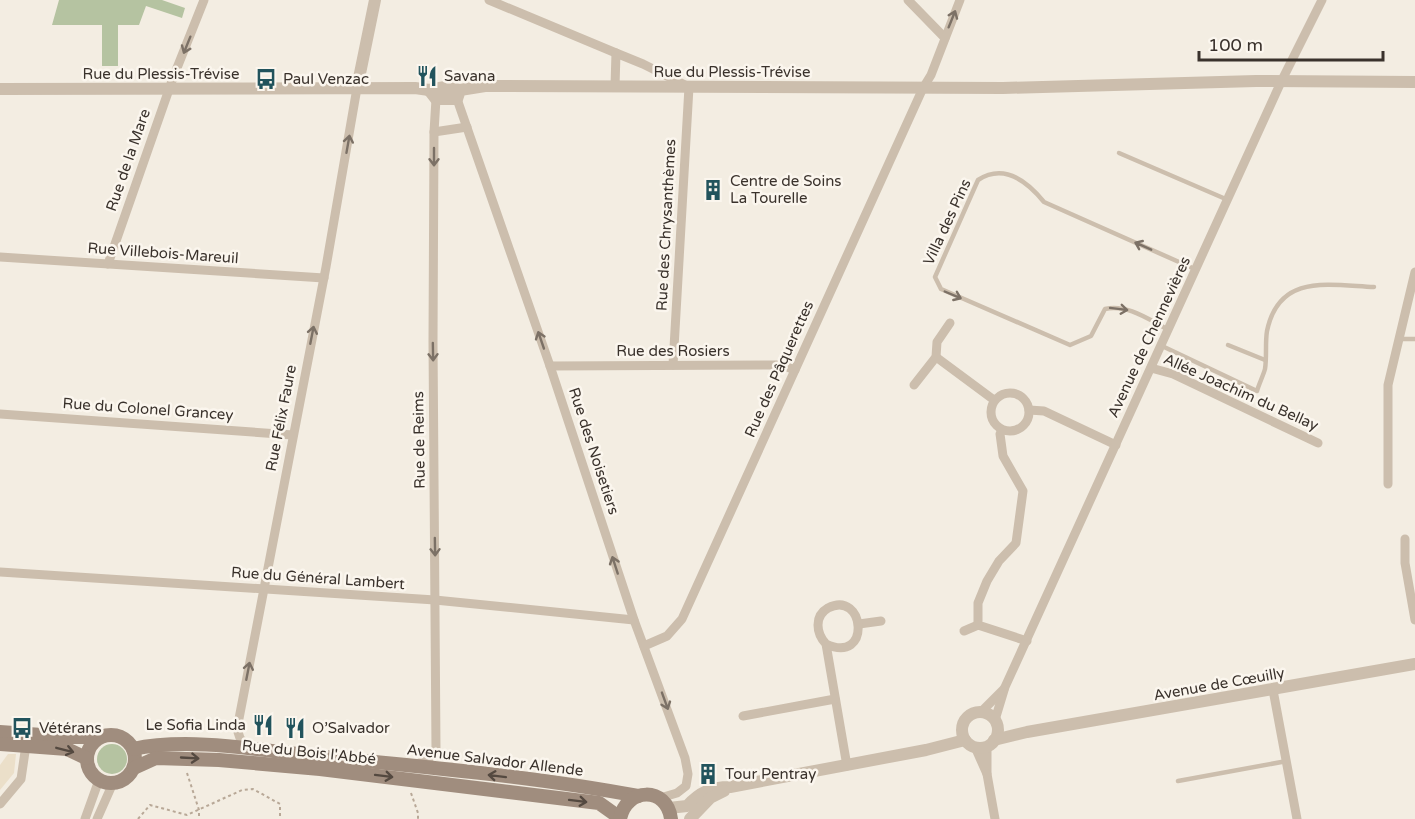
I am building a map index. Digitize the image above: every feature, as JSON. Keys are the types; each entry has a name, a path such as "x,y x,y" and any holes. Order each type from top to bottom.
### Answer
{"main road":[{"path":"0,732 70,737 119,735 128,740 135,758 134,768 125,778 106,782 88,767 86,758 88,750 99,737"},
{"path":"0,744 67,749 86,758"},
{"name":"Avenue Salvador Allende","path":"133,748 154,744 249,749 410,766 605,789 638,796 645,794 667,809"},
{"name":"Rue du Bois l'Abbé","path":"134,768 156,758 183,758 320,769 599,803 620,819"},
{"path":"620,819 626,804 638,796"}],"street":[{"name":"Rue de la Mare","path":"108,264 169,90 204,0"},
{"path":"357,88 375,0"},
{"path":"489,0 643,64 689,87"},
{"path":"908,0 945,39"},
{"name":"Rue des Pâquerettes","path":"644,646 667,636 682,619 923,88 931,75 960,0"},
{"name":"Avenue de Chennevières","path":"996,723 1005,687 1281,82 1322,0"},
{"path":"615,86 616,53"},
{"name":"Rue du Plessis-Trévise","path":"0,89 415,88 433,94 446,87 459,94 485,86 1004,88 1281,82 1415,82"},
{"name":"Rue des Chrysanthèmes","path":"673,365 689,87"},
{"name":"Rue Félix Faure","path":"249,749 240,738 237,729 324,278 357,88"},
{"name":"Rue de Reims","path":"410,766 428,760 436,749 433,94"},
{"name":"Rue des Noisetiers","path":"459,94 467,127 550,366 634,621 685,758 688,774 686,786 677,793 667,809"},
{"path":"434,132 467,127"},
{"name":"Rue Villebois-Mareuil","path":"0,257 324,278"},
{"path":"1388,484 1388,385 1415,272"},
{"path":"914,386 936,357 937,342 950,323"},
{"path":"936,357 994,400"},
{"name":"Rue des Rosiers","path":"550,366 782,365 795,370"},
{"name":"Allée Joachim du Bellay","path":"1151,368 1173,374 1318,443"},
{"path":"1007,393 1015,393 1022,397 1029,410 1025,424 1012,432 1002,430 993,422 990,414 994,400 1007,393"},
{"path":"1029,410 1044,411 1116,445"},
{"name":"Rue du Colonel Grancey","path":"0,414 293,435"},
{"path":"978,625 978,603 987,581 999,561 1016,543 1023,490 1003,456 1000,434 1002,430"},
{"path":"1405,539 1405,563 1415,620"},
{"name":"Rue du Général Lambert","path":"0,572 435,600 634,621"},
{"path":"835,606 843,606 851,610 859,624 859,632 855,639 842,648 826,644 820,638 818,630 821,615 827,609 835,606"},
{"path":"859,624 881,621"},
{"path":"964,630 978,625 1027,641"},
{"path":"826,644 847,766"},
{"name":"Avenue de Cœuilly","path":"667,809 687,806 706,790 717,787 730,787 926,750 981,743 1027,732 1415,664"},
{"name":"Avenue de Chennevières","path":"981,712 1005,687"},
{"path":"1273,690 1297,819"},
{"path":"743,716 836,699"},
{"path":"981,712 986,713 996,723 998,730 981,743 963,735 963,724 970,715 981,712"},
{"name":"Avenue de Cœuilly","path":"996,723 1002,729 1027,732"},
{"name":"Avenue de Cœuilly","path":"926,750 953,734 963,724"},
{"path":"981,743 995,819"},
{"path":"0,804 21,779 26,745"},
{"path":"85,819 106,782"},
{"path":"97,819 106,782"},
{"name":"Avenue de Cœuilly","path":"690,819 710,798 730,787"}],"lane":[{"path":"1119,153 1228,200"},
{"name":"Villa des Pins","path":"1169,330 1131,311 1115,307 1105,309 1091,336 1070,345 940,290 935,278 978,180 988,174 1000,172 1031,186 1044,202 1197,270"},
{"path":"1162,346 1257,391 1265,369 1266,334 1272,310 1283,298 1299,289 1318,284 1374,287"},
{"path":"1399,339 1415,339"},
{"path":"1228,345 1265,360"},
{"path":"1178,782 1287,761"}],"path":[{"path":"183,758 199,810 199,819"},
{"path":"138,819 150,805 187,817 242,790 253,789 280,804 280,819"}],"green space":[{"path":"59,0 162,0 185,8 182,18 146,6 139,25 118,25 118,66 102,66 102,25 52,25"},
{"path":"112,744 123,748 127,759 123,770 112,774 101,770 97,759 101,748"}],"shaded area":[{"path":"8,754 16,754 14,773 0,790 0,765"}],"place":[{"name":"Savana","path":"427,76"},
{"name":"Paul Venzac","path":"266,79"},
{"name":"Centre de Soins La Tourelle","path":"713,190"},
{"name":"Le Sofia Linda","path":"263,725"},
{"name":"Vétérans","path":"22,728"},
{"name":"O’Salvador","path":"295,728"},
{"name":"Tour Pentray","path":"708,774"}]}
